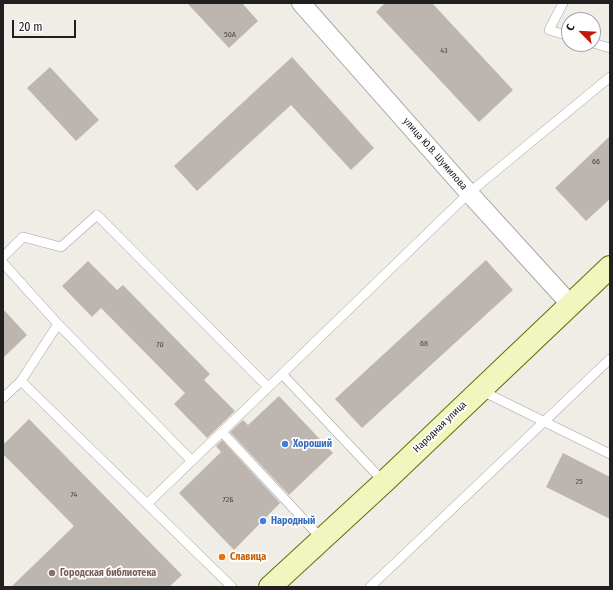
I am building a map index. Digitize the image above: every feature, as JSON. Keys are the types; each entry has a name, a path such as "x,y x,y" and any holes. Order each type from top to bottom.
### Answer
{"street":[{"name":"улица Ю.В. Шумилова","path":"301,3 468,193 570,304"},
{"name":"Народная улица","path":"270,587 384,482 570,304 609,270"}],"lane":[{"path":"561,34 549,30 563,3"},
{"path":"147,504 468,193 610,77"},
{"path":"3,256 23,238 61,247 97,215 268,387"},
{"path":"3,263 58,324 192,461"},
{"path":"3,398 21,381 58,324"},
{"path":"370,587 610,358"},
{"path":"282,374 384,482"},
{"path":"21,381 232,587"},
{"path":"480,390 610,454"},
{"path":"222,432 322,539"}],"building":[{"path":"187,3 242,3 258,21 229,48"},
{"path":"385,3 432,3 513,90 479,122 376,12"},
{"path":"292,57 374,148 351,170 291,105 197,191 174,166"},
{"path":"50,67 99,120 76,141 27,88"},
{"path":"610,136 610,199 586,221 555,188"},
{"path":"486,260 513,290 362,428 335,399"},
{"path":"88,261 117,290 123,285 210,374 204,380 235,411 207,438 174,404 185,393 101,308 92,317 62,286"},
{"path":"3,309 27,335 3,358"},
{"name":"Хороший","path":"279,396 333,453 289,495 230,432 243,420 248,425"},
{"path":"29,419 182,575 169,587 11,587 74,526 3,454 3,445"},
{"path":"222,440 280,503 234,550 179,493 221,452 216,446"},
{"path":"563,453 610,477 610,519 546,487"}],"place":[{"name":"Хороший","path":"285,444"},
{"name":"Народный","path":"263,521"},
{"name":"Славица","path":"222,557"},
{"name":"Городская библиотека","path":"52,573"}]}
